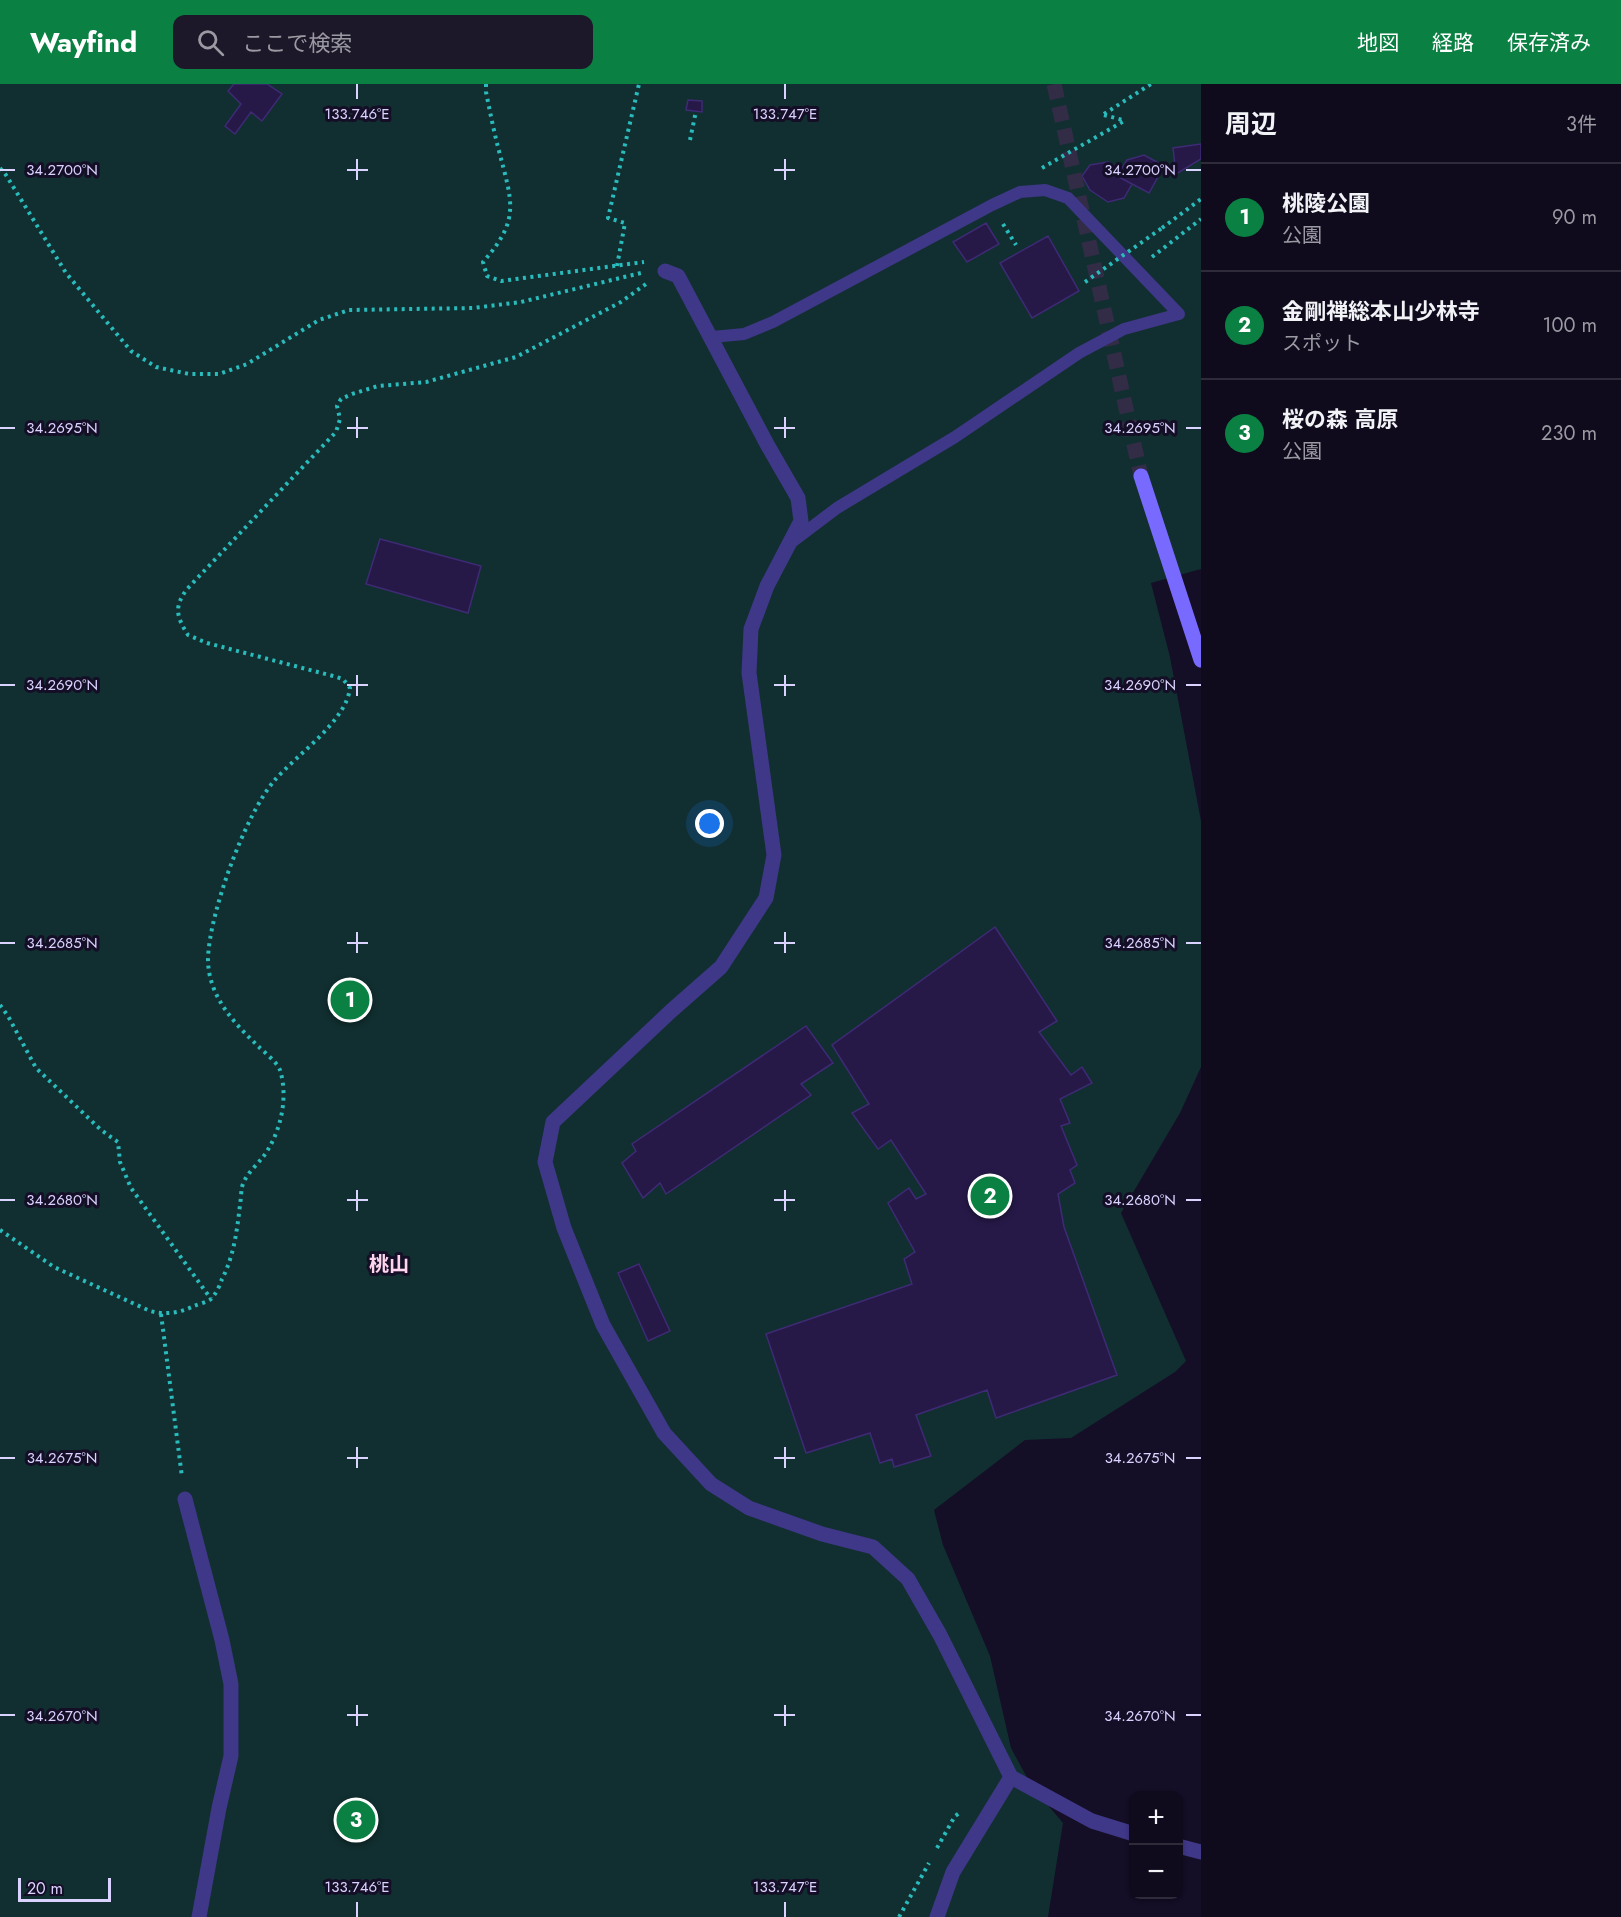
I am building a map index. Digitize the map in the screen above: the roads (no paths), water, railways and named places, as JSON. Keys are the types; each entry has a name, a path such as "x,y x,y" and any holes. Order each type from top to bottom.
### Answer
{"main road":[{"path":"1141,477 1201,660"}],"street":[{"path":"665,271 678,276 798,498 801,521 767,586 751,629 749,673 774,855 766,898 721,967 552,1122 545,1162 564,1228 603,1325 664,1433 711,1484 749,1508 822,1534 873,1547 908,1579 940,1635 1011,1777 1092,1821 1129,1832"},
{"path":"185,1499 222,1640 231,1684 231,1756 199,1917"},
{"path":"937,1917 953,1872 1011,1777"},
{"path":"1183,1847 1201,1852"}],"lane":[{"path":"712,337 744,334 773,322 987,208 1020,192 1045,190 1068,198 1179,314 1124,329 1078,353 954,437 837,508 791,543"}],"tunnel":[{"path":"1054,84 1141,476"}],"place":[{"name":"桃陵公園","path":"350,1000"},
{"name":"金剛禅総本山少林寺","path":"990,1196"},
{"name":"桜の森 高原","path":"356,1820"}],"district":[{"name":"桃山","path":"389,1264"}]}
